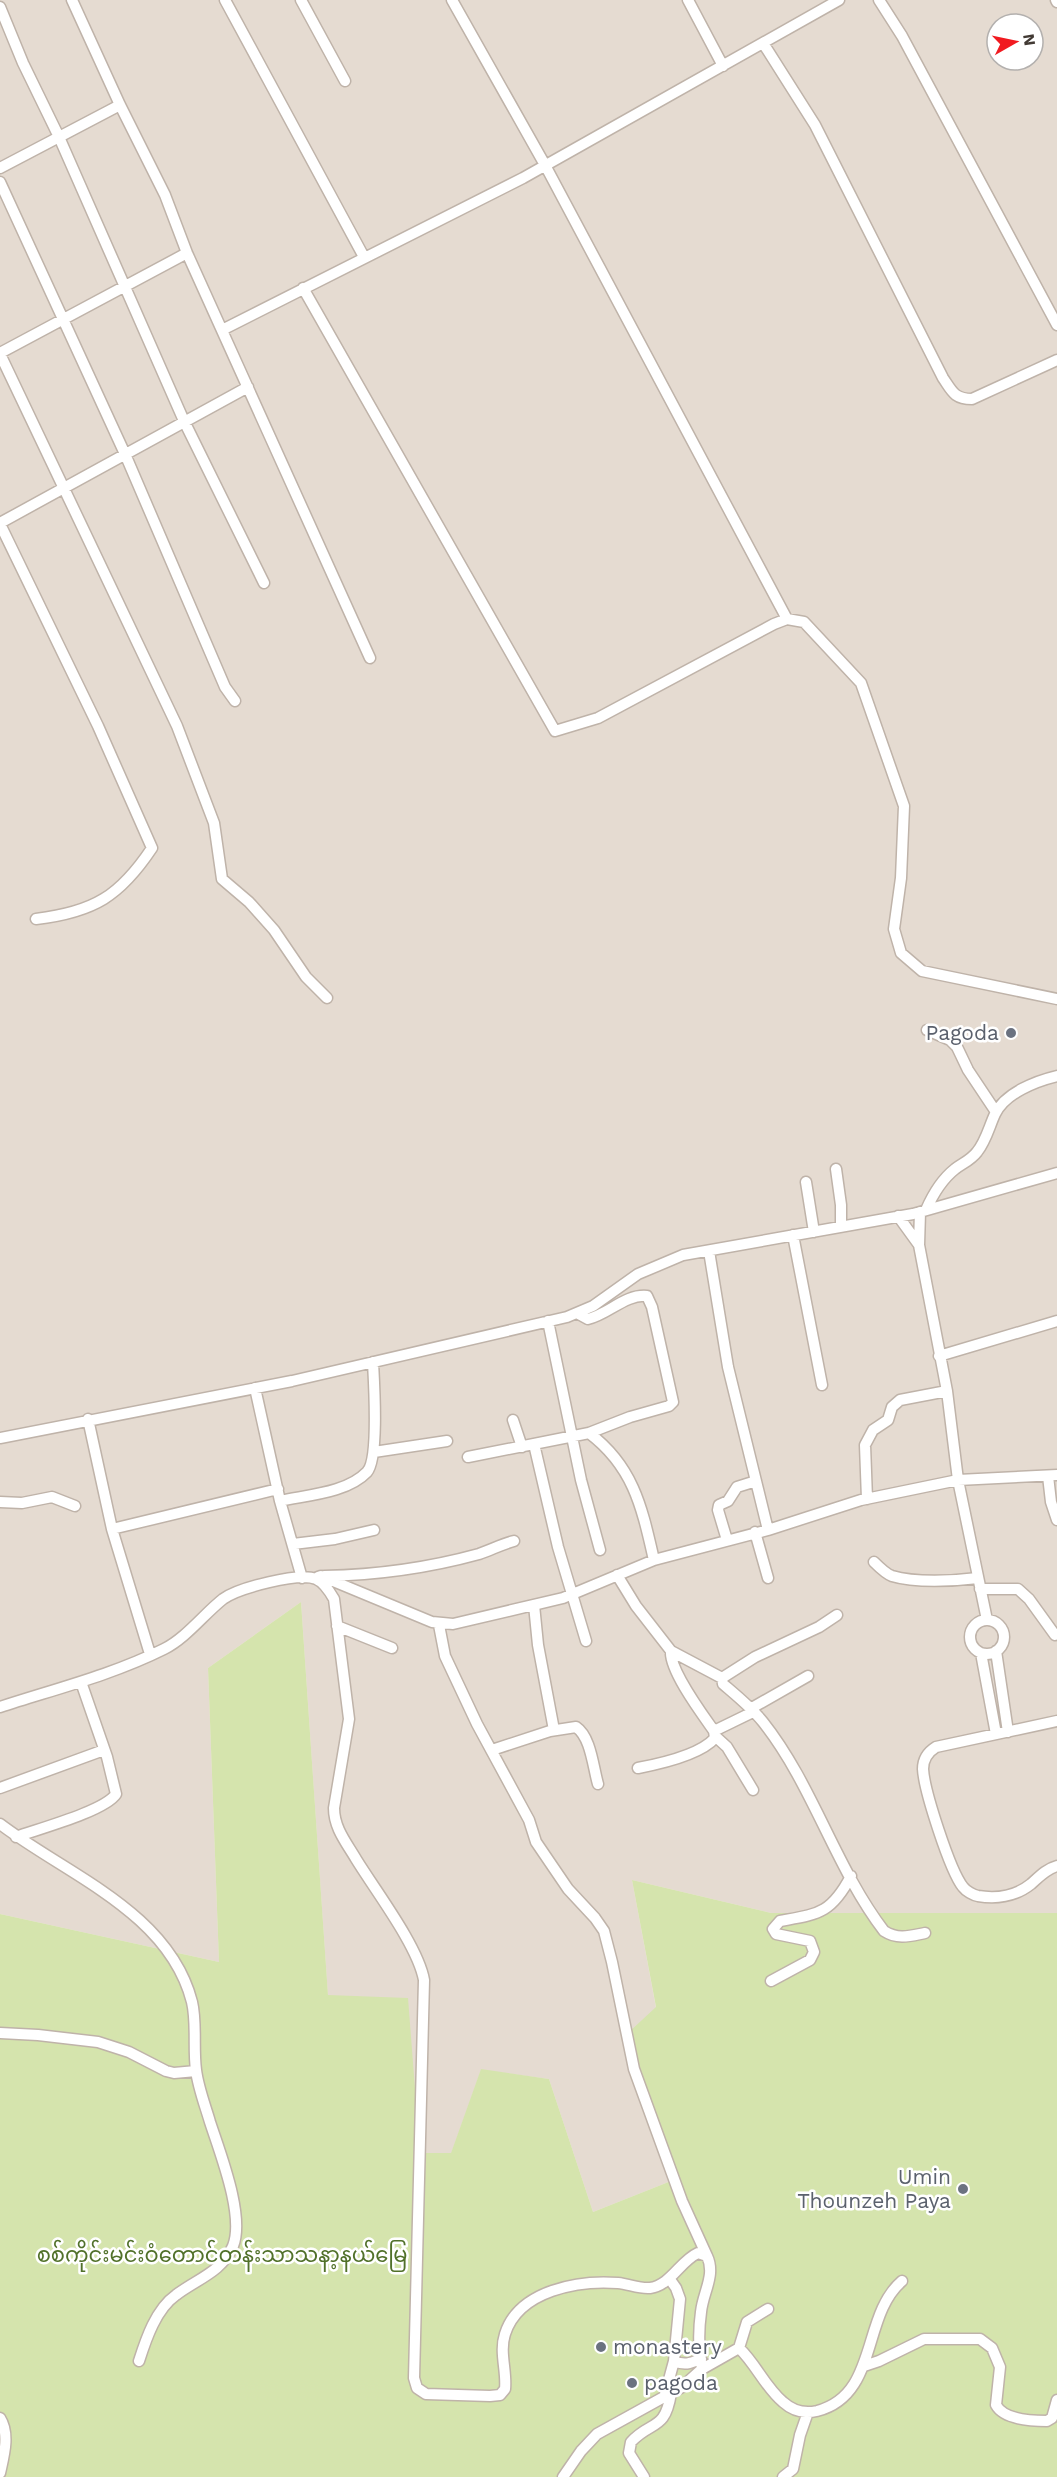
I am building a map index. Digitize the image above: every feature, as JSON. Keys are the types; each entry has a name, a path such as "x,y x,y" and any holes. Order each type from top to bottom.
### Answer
{"street":[{"path":"72,0 120,105 165,195 187,253 370,658"},
{"path":"225,0 364,257"},
{"path":"301,0 345,81"},
{"path":"452,0 545,165 787,620"},
{"path":"688,0 723,66"},
{"path":"222,330 545,165 839,0"},
{"path":"879,0 902,36 1057,325"},
{"path":"0,7 184,421 264,583"},
{"path":"764,43 815,125 943,378 953,393 961,399 972,399 1057,360"},
{"path":"0,168 120,105"},
{"path":"0,182 125,454 225,687 235,701"},
{"path":"187,253 0,353 177,726 214,823 222,879 249,902 274,930 306,977 327,998"},
{"path":"303,288 555,730 598,718 774,624 787,620 804,622 861,683 904,806 901,878 894,928 901,953 922,971 1057,999"},
{"path":"36,919 67,915 114,894 134,874 153,848 98,726 0,524 248,387"},
{"path":"927,1030 950,1040 957,1047 968,1070 996,1112"},
{"path":"987,1620 958,1480 947,1392 918,1245 923,1211 949,1174 971,1159 978,1151 987,1137 996,1112 1009,1099 1029,1085 1057,1076"},
{"path":"836,1169 841,1205 841,1227"},
{"path":"0,1438 255,1388 548,1322 593,1306 638,1275 683,1255 923,1211 1057,1173"},
{"path":"806,1182 814,1232"},
{"path":"898,1216 918,1245"},
{"path":"793,1235 822,1385"},
{"path":"709,1251 728,1367 768,1530"},
{"path":"468,1457 589,1433 630,1417 669,1406 673,1402 652,1307 647,1296 630,1298 588,1319 577,1313"},
{"path":"939,1356 1057,1321"},
{"path":"548,1322 572,1437 600,1550"},
{"path":"280,1501 339,1488 358,1479 369,1470 374,1452 373,1362"},
{"path":"255,1388 280,1501 302,1578"},
{"path":"867,1499 865,1445 873,1430 888,1420 892,1407 900,1400 947,1392"},
{"path":"88,1419 112,1529 150,1654"},
{"path":"513,1420 522,1447"},
{"path":"589,1433 623,1466 633,1483 654,1560"},
{"path":"374,1452 447,1441"},
{"path":"534,1444 571,1595 586,1641"},
{"path":"318,1577 439,1624 453,1624 571,1595 654,1560 768,1530 867,1499 958,1480 1053,1475 1051,1502 1057,1520"},
{"path":"727,1540 718,1510 719,1505 728,1501 737,1486 756,1481"},
{"path":"112,1529 278,1489"},
{"path":"0,1502 22,1503 52,1497 75,1506"},
{"path":"292,1544 335,1539 374,1530"},
{"path":"755,1532 768,1578"},
{"path":"0,1707 81,1682 165,1649 232,1594 266,1584 302,1578 372,1575 408,1570 480,1553 514,1541"},
{"path":"874,1562 890,1576 906,1579 960,1581 1018,1589 1029,1599 1055,1635"},
{"path":"617,1575 636,1606 671,1651 722,1678"},
{"path":"318,1577 334,1599 349,1719 334,1820 418,1959 424,1980 415,2264 414,2378 417,2388 426,2394 500,2395 505,2389 506,2380 503,2351 505,2334 524,2307 537,2297 563,2286 620,2283 650,2288 660,2285 698,2253 707,2256"},
{"path":"534,1605 538,1645 554,1730"},
{"path":"722,1678 755,1657 819,1627 837,1615"},
{"path":"987,1620 1000,1626 1003,1632 1004,1640 996,1652 1008,1732"},
{"path":"987,1620 974,1627 971,1634 975,1648 981,1653 996,1652"},
{"path":"439,1624 445,1656 529,1820 544,1856 568,1889 595,1918 603,1932 612,1962 633,2069 682,2201 712,2265 701,2308 698,2346 701,2364"},
{"path":"337,1626 392,1648"},
{"path":"671,1651 670,1659 676,1671 715,1734 728,1747 753,1790"},
{"path":"981,1653 996,1734"},
{"path":"638,1768 694,1751 712,1742 715,1734 808,1676"},
{"path":"722,1678 723,1684 752,1710 781,1748 850,1876 884,1931 900,1937 925,1934"},
{"path":"16,1837 81,1815 112,1801 116,1794 81,1682"},
{"path":"1057,1721 936,1747 925,1758 923,1770 941,1838 953,1870 963,1887 975,1896 994,1897 1018,1892 1057,1866"},
{"path":"492,1750 554,1730 576,1727 581,1731 598,1784"},
{"path":"0,1788 104,1750"},
{"path":"0,1824 53,1862 77,1874 124,1907 168,1950 182,1974 192,2003 196,2071 236,2217 234,2245 225,2260 211,2274 174,2296 146,2337 139,2361"},
{"path":"771,1981 810,1960 814,1952 810,1941 776,1934 773,1929 775,1924 824,1911 838,1898 850,1876"},
{"path":"0,2034 38,2035 98,2042 129,2052 166,2071 174,2073 196,2071"},
{"path":"644,2477 629,2453 631,2442 663,2419 669,2406 668,2395 680,2299 669,2278"},
{"path":"739,2348 782,2402 794,2410 808,2412 821,2410 845,2397 864,2366 884,2306 892,2290 902,2281"},
{"path":"739,2348 747,2322 768,2309"},
{"path":"864,2366 924,2339 980,2339 992,2348 1000,2367 997,2409 1008,2415 1047,2421 1052,2418 1057,2400"},
{"path":"563,2477 581,2451 597,2434 668,2395 701,2364 739,2348"},
{"path":"674,2361 682,2365 701,2364"},
{"path":"783,2477 793,2469 808,2412"},
{"path":"0,2418 5,2426 5,2444 0,2473"}],"shaded area":[{"path":"0,0 1057,0 1057,1913 771,1913 632,1880 656,2008 671,2181 593,2212 549,2079 481,2070 451,2154 419,2153 328,1996 301,1602 208,1668 219,1962 0,1914"}],"green space":[{"name":"စစ်ကိုင်းမင်းဝံတောင်တန်းသာသနာ့နယ်မြေ","path":"301,1602 328,1995 408,1998 420,2153 451,2153 481,2069 549,2079 593,2212 671,2181 628,2033 656,2007 632,1880 771,1913 1057,1913 1057,2477 0,2477 0,1914 219,1962 208,1668"}],"place":[{"name":"Pagoda","path":"1011,1033"},
{"name":"Umin Thounzeh Paya","path":"963,2189"},
{"name":"monastery","path":"601,2347"},
{"name":"pagoda","path":"632,2383"}]}
